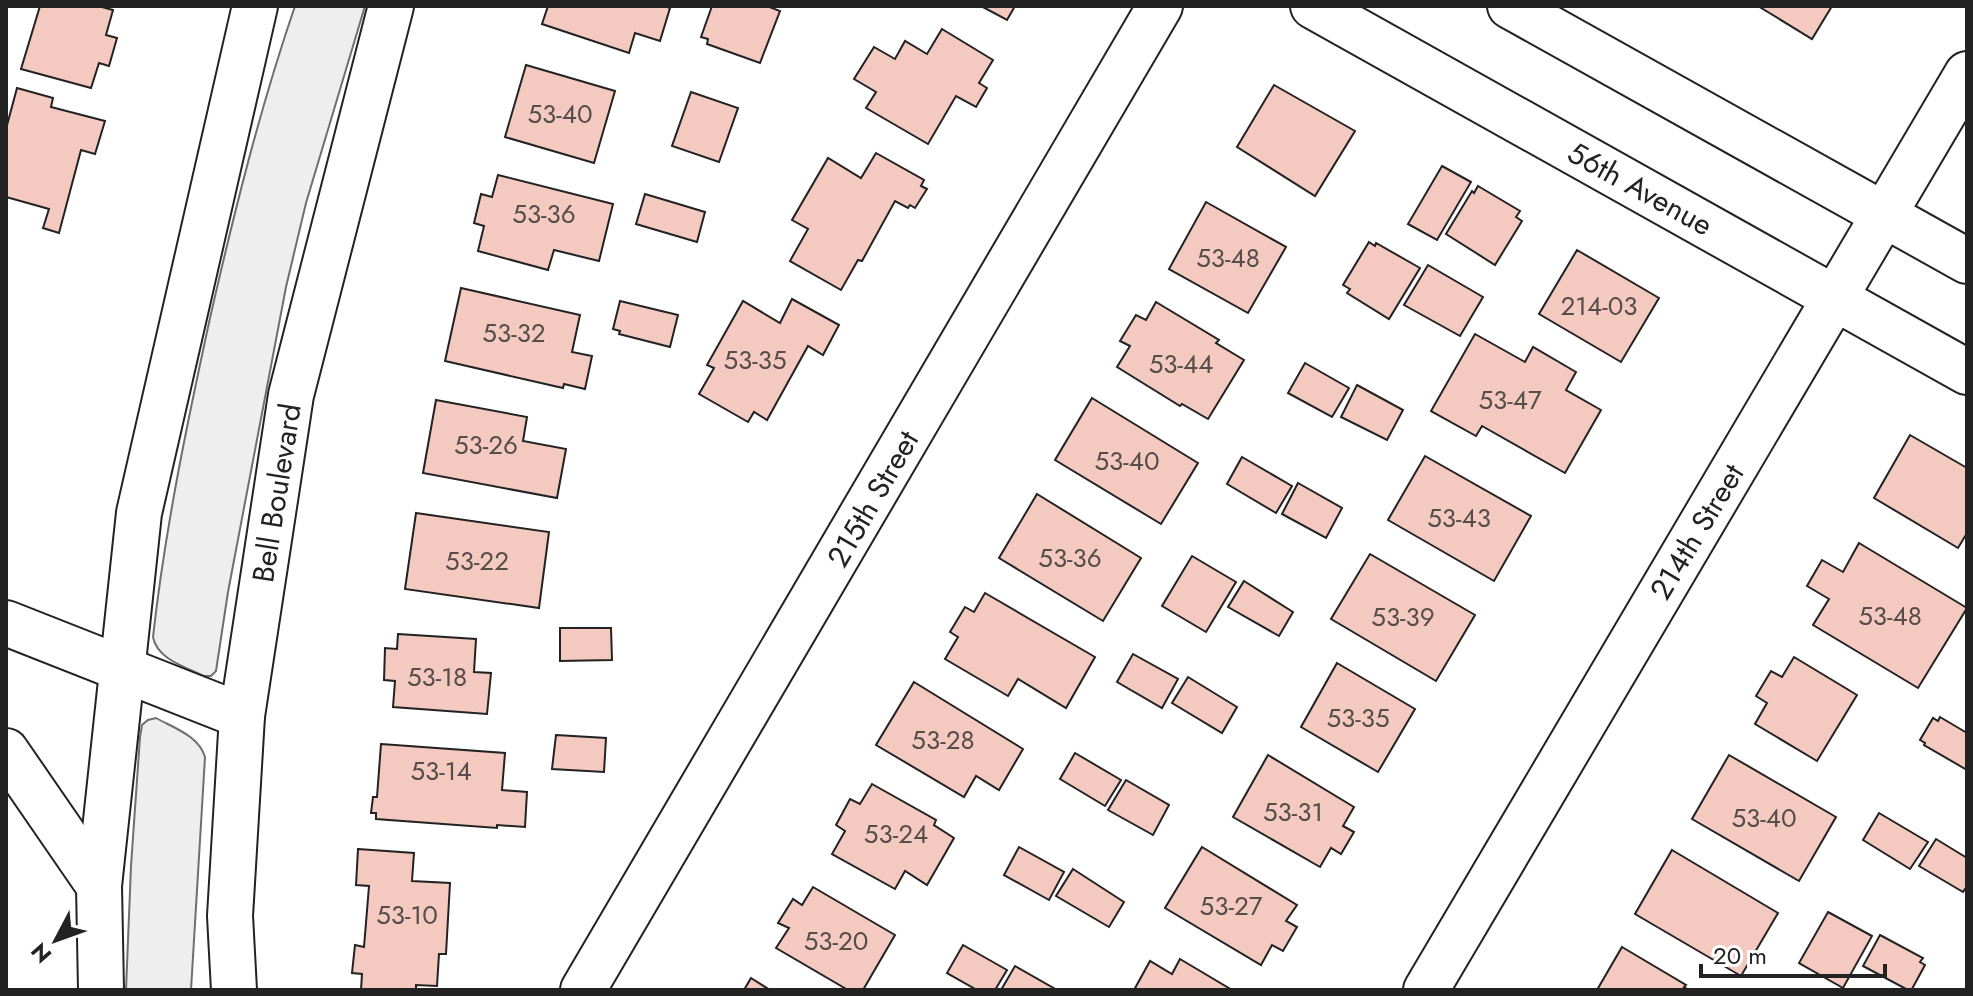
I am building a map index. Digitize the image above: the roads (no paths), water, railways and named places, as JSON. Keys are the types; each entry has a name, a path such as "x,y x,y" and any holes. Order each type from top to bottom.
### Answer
{"street":[{"path":"101,990 99,886 139,513 255,6"},
{"name":"Bell Boulevard","path":"234,990 230,916 242,716 291,395 391,6"},
{"name":"215th Street","path":"583,990 1160,6"},
{"name":"56th Avenue","path":"1313,6 1967,372"},
{"path":"1510,6 1967,261"},
{"name":"214th Street","path":"1426,990 1967,74"},
{"path":"6,623 242,716"},
{"path":"6,751 99,886"}]}
